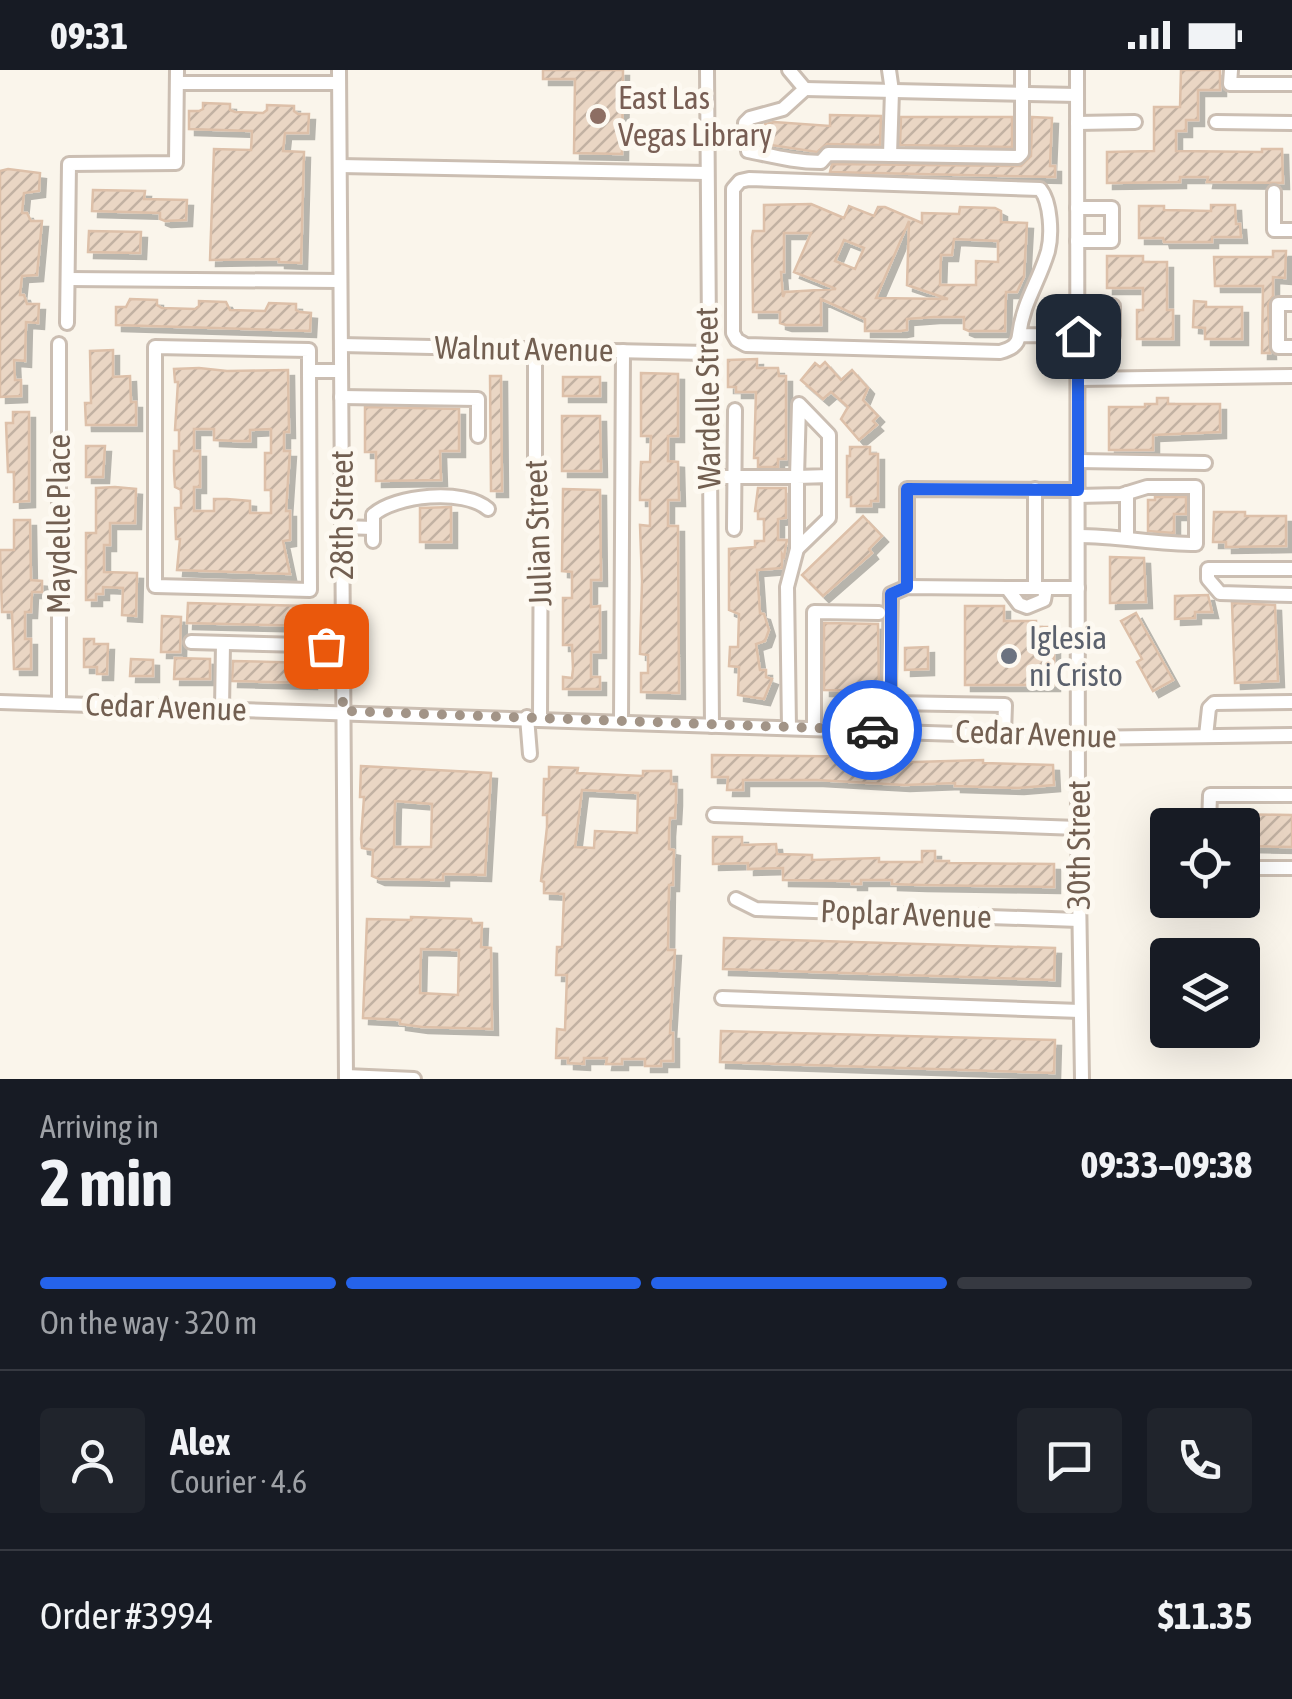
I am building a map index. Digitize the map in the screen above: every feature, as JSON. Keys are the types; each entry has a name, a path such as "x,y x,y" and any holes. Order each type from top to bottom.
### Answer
{"street":[{"name":"Wardelle Street","path":"706,70 712,726"},
{"path":"789,70 805,89"},
{"path":"889,70 890,155"},
{"path":"1022,70 1024,94 1022,153 1018,157 828,154 822,162 792,162 786,157 765,157 748,151 744,123 783,109 805,89 1024,94 1077,96"},
{"name":"30th Street","path":"1077,70 1082,1079"},
{"path":"1231,70 1230,84 1276,77 1292,84"},
{"path":"67,322 70,164 176,162 177,76 339,76"},
{"name":"28th Street","path":"339,76 346,1078"},
{"path":"1077,123 1135,122"},
{"path":"1216,122 1292,122"},
{"path":"340,166 706,173"},
{"path":"749,179 1040,190 1048,198 1048,249 1026,300 1019,335 1011,349 1000,352 746,345 733,333 733,189 749,179"},
{"path":"1274,192 1274,230 1292,230"},
{"path":"1077,208 1112,208 1112,240 1077,241"},
{"path":"68,280 340,281"},
{"path":"1292,304 1278,304 1278,347 1292,347"},
{"path":"1019,335 1113,336 1113,306 1078,306"},
{"name":"Maydelle Place","path":"59,344 60,704"},
{"name":"Walnut Avenue","path":"341,345 708,353"},
{"path":"154,347 309,350 309,372 310,590 154,586 154,347"},
{"name":"Julian Street","path":"530,754 541,482 535,462 535,349"},
{"path":"620,722 623,351"},
{"path":"309,372 341,372"},
{"path":"1078,378 1292,376"},
{"path":"341,397 478,399 478,436"},
{"path":"790,728 788,587 797,550 799,404 829,435 829,518 797,550"},
{"path":"734,529 735,410"},
{"path":"1078,461 1205,464"},
{"path":"709,477 829,476"},
{"path":"907,587 907,489 1127,493 1147,487 1196,488 1196,544 1146,544 1127,537 1078,536"},
{"path":"1007,588 1011,596 1028,608 1044,600 1035,489"},
{"path":"1127,493 1127,537"},
{"path":"342,528 373,534 376,512 404,498 452,498 477,502 488,509"},
{"path":"1292,568 1208,569 1208,579 1220,593 1292,595"},
{"path":"884,730 892,703 891,594 907,587 1078,588"},
{"path":"814,728 814,612 878,613"},
{"path":"190,642 342,646"},
{"path":"222,710 223,643"},
{"name":"Cedar Avenue","path":"0,702 1078,738 1292,735"},
{"path":"1206,736 1209,708 1214,703 1292,702"},
{"path":"892,703 1005,704 1004,734"},
{"path":"854,729 854,704 878,704 884,730"},
{"path":"1210,808 1210,795 1292,795"},
{"path":"714,815 1078,828"},
{"path":"1260,868 1292,868"},
{"name":"Poplar Avenue","path":"736,899 756,909 1079,920"},
{"path":"722,998 1080,1011"},
{"path":"346,1078 414,1079"}],"building":[{"name":"East Las Vegas Library","path":"543,70 623,70 622,154 574,153 575,79 543,79"},
{"path":"1181,70 1220,70 1220,90 1198,90 1198,120 1186,120 1186,131 1176,131 1176,151 1282,149 1283,183 1207,182 1208,177 1180,177 1180,182 1107,183 1107,152 1154,151 1154,107 1180,107"},
{"path":"203,103 230,104 230,110 235,112 263,113 267,105 294,106 298,114 309,114 308,133 285,133 283,151 304,152 301,263 279,259 210,260 214,149 251,150 252,131 189,129 189,111 203,109"},
{"path":"830,115 881,116 880,145 827,144 817,152 764,144 765,124 830,126"},
{"path":"901,117 1012,117 1012,147 900,145"},
{"path":"1032,117 1052,118 1050,166 1055,166 1055,177 830,172 832,164 1021,166 1031,156"},
{"path":"0,171 40,173 39,191 24,193 22,213 27,213 31,221 42,221 37,275 22,276 20,295 24,295 27,304 39,304 38,323 26,322 25,361 14,360 15,380 21,380 21,396 0,397"},
{"path":"93,190 145,191 144,199 187,200 186,220 165,221 160,219 160,213 92,211"},
{"path":"811,204 844,218 849,206 874,216 878,207 885,207 922,223 922,213 959,214 960,207 995,208 1001,211 1001,222 1027,223 1024,277 1017,292 1006,292 1005,331 969,331 964,329 964,317 934,317 907,319 907,330 865,331 865,319 821,299 821,325 786,325 780,323 780,312 753,312 752,237 753,231 764,231 764,205","holes":["909,221 907,285 948,299 876,298","784,233 811,233 794,272 836,289 785,292 783,297","954,239 998,241 998,262 976,261 976,285 940,285 941,255 952,255","844,240 864,248 855,269 835,261"]},
{"path":"1211,205 1235,205 1241,237 1212,237 1212,242 1139,238 1139,206 1211,211"},
{"path":"89,231 141,232 140,253 88,252"},
{"path":"1273,251 1286,251 1285,278 1273,277 1273,296 1268,304 1270,353 1262,353 1263,286 1215,286 1214,257 1273,257"},
{"path":"1107,256 1143,256 1143,262 1167,262 1167,310 1173,310 1173,339 1137,339 1137,310 1143,310 1143,288 1107,288"},
{"path":"130,299 157,300 162,308 195,309 199,301 226,302 230,310 265,311 269,303 296,304 296,310 311,313 310,331 116,325 116,307 126,307"},
{"path":"1194,301 1206,302 1206,307 1242,307 1242,339 1205,339 1205,328 1193,327"},
{"path":"113,350 113,377 130,376 136,425 86,425 85,403 91,403 90,351"},
{"path":"757,359 757,368 778,368 779,376 786,376 786,459 778,459 778,467 758,467 758,458 754,458 756,392 736,392 736,387 728,387 728,360"},
{"path":"825,362 841,380 852,370 868,388 863,400 878,416 873,421 877,425 859,440 841,419 848,407 831,392 823,399 801,380 815,363 820,367"},
{"path":"174,369 288,370 289,432 284,432 284,451 290,451 286,511 290,511 290,540 283,541 290,574 177,570 180,539 176,539 175,508 181,508 181,490 175,487 174,471 179,430 175,430 178,382","holes":["194,429 214,429 214,440 237,441 250,441 250,430 271,429 271,453 265,453 265,490 271,490 271,513 250,513 250,501 227,499 214,499 214,511 194,511 194,487 200,487 200,451 194,451"]},
{"path":"641,373 678,374 678,436 668,436 668,461 678,462 679,500 668,500 668,526 678,526 679,693 641,692 641,673 648,673 648,655 640,654 640,525 650,526 650,500 640,500 641,462 650,462 651,436 641,436"},
{"path":"490,376 501,376 502,491 491,491"},
{"path":"563,377 600,377 600,396 563,396"},
{"path":"1157,398 1168,398 1168,404 1220,404 1220,432 1153,435 1153,450 1109,450 1109,407 1145,407 1157,404"},
{"path":"365,407 459,409 459,451 440,451 441,480 376,481 376,452 365,452"},
{"path":"13,412 29,412 29,501 14,502 14,472 8,472 6,423 13,423"},
{"path":"562,416 600,416 601,471 562,471"},
{"path":"86,446 105,446 103,477 86,477"},
{"path":"850,447 870,447 870,454 878,454 878,501 871,501 871,506 851,506 851,497 847,497"},
{"path":"96,488 136,489 135,523 110,523 110,545 104,545 104,572 137,573 136,616 122,615 123,588 103,587 103,594 96,594 96,600 86,600 86,533 96,533"},
{"path":"758,488 786,488 786,518 778,519 778,540 787,540 782,568 757,570 760,613 764,614 769,630 765,641 756,644 760,670 766,670 766,677 772,679 764,699 738,695 739,667 729,666 730,647 738,647 739,614 729,610 729,549 755,547 755,541 764,541 764,519 758,519 755,511"},
{"path":"563,489 600,490 601,580 591,580 591,607 600,606 600,652 591,652 591,677 600,677 600,689 563,689 563,677 572,678 573,669 572,645 563,645 563,598 572,598 572,572 562,571"},
{"path":"1186,497 1186,514 1174,514 1174,533 1148,531 1148,500"},
{"path":"451,507 451,542 420,542 420,508"},
{"path":"1214,512 1286,516 1286,546 1226,547 1226,542 1213,542"},
{"path":"863,516 882,536 869,549 872,553 823,596 802,575"},
{"path":"14,520 30,520 31,580 42,581 42,592 32,592 31,612 25,612 25,639 31,639 31,669 14,669 12,612 2,612 0,550 14,550"},
{"path":"1110,557 1144,558 1146,602 1110,603"},
{"path":"1208,595 1212,612 1195,612 1195,618 1175,619 1175,596"},
{"path":"188,603 312,606 312,626 187,623"},
{"path":"1232,603 1275,605 1278,681 1235,683"},
{"name":"Iglesia ni Cristo","path":"965,606 1004,606 1004,621 1036,621 1036,627 1054,627 1054,685 965,685"},
{"path":"1136,613 1173,680 1153,691 1137,662 1142,659 1121,621"},
{"path":"162,616 181,617 180,652 161,652"},
{"path":"824,623 878,624 879,691 824,690"},
{"path":"84,639 108,644 107,674 97,674 97,667 84,667"},
{"path":"928,647 928,669 905,670 905,648"},
{"path":"175,658 210,659 210,679 174,679"},
{"path":"131,659 153,660 153,676 130,676"},
{"path":"233,661 311,663 311,683 232,681"},
{"path":"712,755 895,757 895,761 914,762 983,760 1053,765 1054,785 1018,788 955,783 743,780 743,790 727,790 728,777 712,777"},
{"path":"361,766 491,773 485,875 443,874 443,880 372,876 373,850 362,848 364,797 360,797","holes":["395,801 432,804 431,847 394,847"]},
{"path":"549,767 578,768 577,773 643,776 643,771 671,771 671,784 676,784 675,818 670,818 669,831 669,849 674,850 668,950 675,950 670,1033 673,1061 661,1061 661,1066 645,1066 645,1059 606,1064 607,1058 584,1058 584,1064 556,1058 557,1029 565,1030 567,975 556,975 557,947 562,947 564,894 544,893 541,881 547,827 547,815 543,815 544,779 549,779","holes":["582,790 638,793 637,833 595,831 594,848 575,847"]},
{"path":"1260,815 1292,815 1292,847 1260,846"},
{"path":"713,837 742,837 742,845 776,844 777,854 812,855 812,860 879,858 879,862 922,862 922,851 935,851 935,861 949,863 1054,864 1054,887 783,880 783,868 713,864"},
{"path":"367,919 471,919 472,923 482,923 481,947 491,948 492,1029 422,1027 400,1024 400,1020 363,1018","holes":["421,949 459,950 458,995 420,993"]},
{"path":"724,938 1055,948 1054,980 723,969"},
{"path":"721,1031 1055,1040 1054,1073 720,1062"}],"way so far":[{"path":"326,646 342,646 343,711 872,730"}],"place":[{"name":"East Las Vegas Library","path":"598,116"},
{"name":"Iglesia ni Cristo","path":"1009,656"}],"route":[{"path":"872,730 891,730 891,594 907,587 907,489 1078,490 1078,336"}]}
